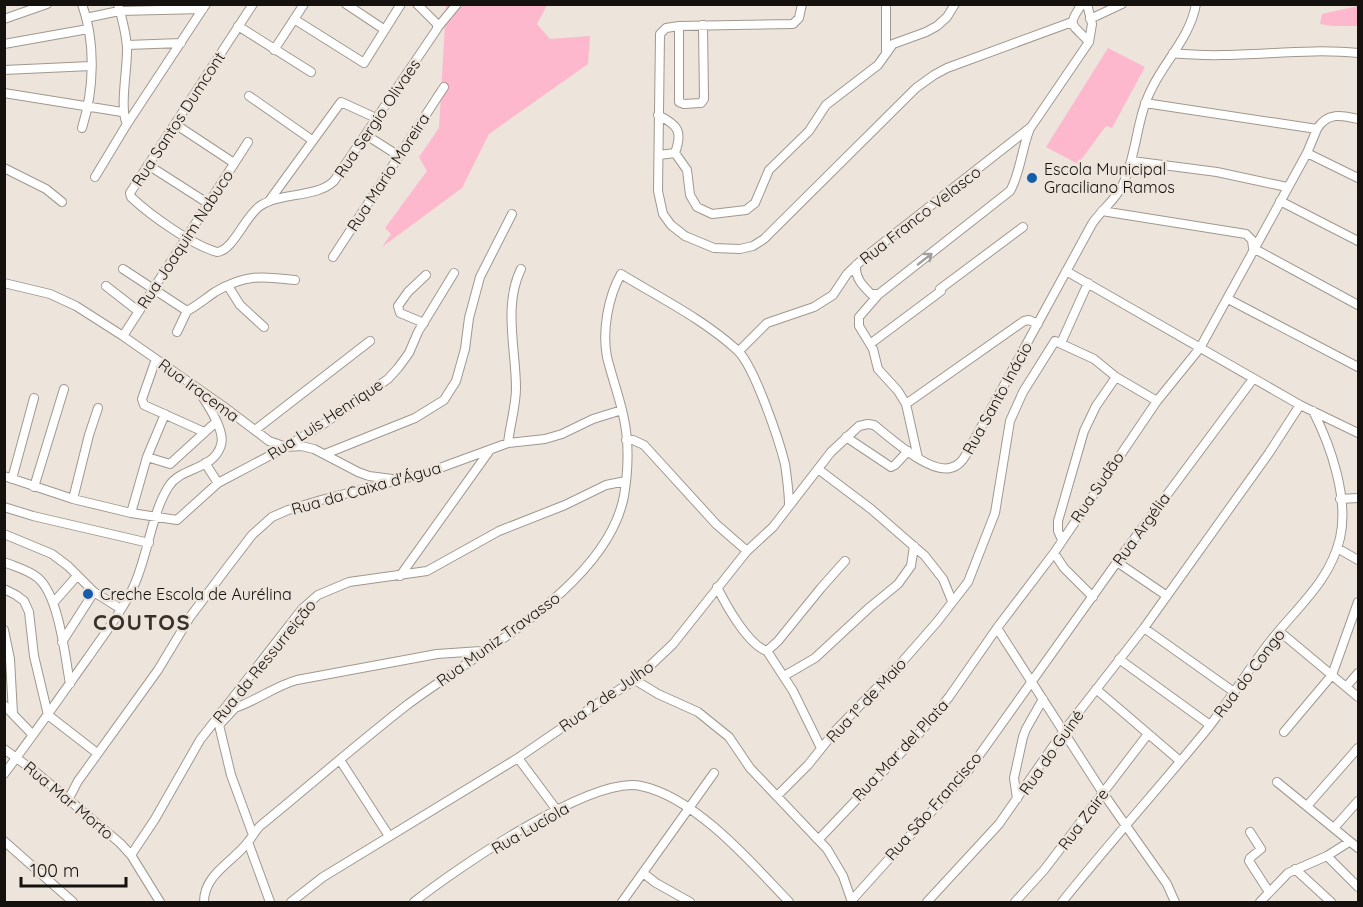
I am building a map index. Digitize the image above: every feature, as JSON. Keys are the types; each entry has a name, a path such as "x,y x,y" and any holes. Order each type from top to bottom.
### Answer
{"street":[{"path":"4,19 47,4"},
{"path":"82,4 88,29 91,66 82,128"},
{"name":"Rua Santos Dumcont","path":"229,245 222,252 217,252 187,238 131,197 132,190 253,4"},
{"path":"274,50 304,4"},
{"path":"346,4 385,30"},
{"path":"294,19 364,63 401,4"},
{"path":"417,4 438,27"},
{"name":"Rua Sergio Olivaes","path":"229,245 252,212 269,201 330,185 438,27 457,4"},
{"path":"802,4 799,18 793,24 669,26 662,30 659,38 658,115 660,203 663,214 671,225 685,236 714,248 740,249 753,246 764,239 916,88 934,75 1073,19 1082,12 1090,19"},
{"path":"886,4 886,52"},
{"path":"675,153 687,170 690,195 697,207 712,214 746,210 755,203 769,170 809,131 826,105 878,64 897,42 937,26 947,17 955,4"},
{"path":"1082,4 1073,19 1074,28 1079,30 1089,42"},
{"path":"1088,4 1091,32 1089,42"},
{"path":"1090,19 1122,4"},
{"name":"Rua Santo Inácio","path":"862,424 874,426 918,458 943,469 954,467 963,460 1092,224 1119,191 1132,161 1140,117 1145,103 1161,71 1190,27 1196,4"},
{"path":"86,18 119,8 204,7"},
{"path":"95,177 127,123 204,7"},
{"path":"119,8 127,45 122,112 127,123"},
{"path":"1079,30 1088,28 1090,19"},
{"path":"679,26 679,102 701,104 704,99 703,25"},
{"path":"238,26 311,72"},
{"path":"4,44 88,29"},
{"name":"Rua Franco Velasco","path":"1031,127 856,265 857,277 871,294 879,294 1010,191 1015,182 1031,127 1089,42"},
{"path":"127,45 182,43"},
{"path":"1173,52 1208,56 1329,50 1359,52"},
{"path":"4,70 91,66"},
{"name":"Rua Mario Moreira","path":"333,256 444,87"},
{"path":"4,93 122,112"},
{"path":"249,96 312,140"},
{"path":"269,201 341,102 376,118"},
{"path":"1145,103 1317,129 1321,122 1334,116 1359,119"},
{"path":"658,115 673,123 678,132 679,141 675,153"},
{"path":"175,124 234,164"},
{"name":"Rua Sudão","path":"997,628 1054,553 1157,401 1200,348 1307,153 1317,129"},
{"path":"366,135 399,156"},
{"name":"Rua Joaquim Nabuco","path":"123,336 248,142"},
{"path":"659,155 675,153"},
{"path":"1307,153 1359,178"},
{"path":"1132,161 1217,172 1287,187"},
{"path":"148,165 209,204"},
{"path":"4,168 46,189 62,202"},
{"path":"1280,201 1359,241"},
{"path":"1102,211 1246,234 1252,240 1253,248 1359,305"},
{"path":"325,454 415,418 446,398 459,373 469,318 480,277 512,214"},
{"path":"870,344 1023,226"},
{"path":"789,505 782,452 753,379 739,351 767,323 825,302 834,295 847,274 856,265"},
{"path":"123,269 187,311"},
{"path":"508,443 516,386 512,346 513,288 521,269"},
{"path":"1066,272 1300,405 1359,433"},
{"name":"Rua Luis Henrique","path":"156,517 177,520 218,483 286,447 338,415 387,379 409,353 453,273"},
{"name":"Rua Muniz Travasso","path":"204,903 204,892 213,876 260,826 405,707 546,607 581,573 596,554 621,508 626,481 626,440 622,410 607,355 606,333 610,305 621,274 702,324 739,351"},
{"path":"424,323 398,311 398,306 408,292 426,275"},
{"path":"177,332 187,311 228,286 251,276 295,280"},
{"name":"Rua Iracema","path":"4,283 65,299 123,336 269,441 286,447 301,446 325,454 369,476 398,480"},
{"name":"Rua 1º de Maio","path":"777,795 808,765 820,748 902,662 968,582 993,519 1010,421 1023,392 1057,343 1088,283"},
{"path":"106,286 138,312"},
{"path":"228,286 240,305 264,327"},
{"path":"879,294 863,312 858,322 870,344 878,369 898,391 906,404 918,458"},
{"path":"1228,299 1359,367"},
{"name":"Rua Santo Inácio","path":"906,404 1024,321 1029,320 1038,324"},
{"path":"255,430 370,341"},
{"path":"1057,343 1094,359 1116,377 1157,401"},
{"path":"156,359 142,402 146,407 204,432"},
{"path":"1062,540 1058,531 1058,520 1080,443 1089,420 1116,377"},
{"name":"Rua Argélia","path":"1031,680 1253,379"},
{"path":"4,774 121,609 139,577 156,517 170,484 206,464 215,456 222,444 222,437 216,422 197,388"},
{"path":"34,487 64,389"},
{"path":"34,398 8,477 73,499 156,517"},
{"name":"Rua do Guiné","path":"927,903 999,824 1063,732 1167,596 1269,453 1300,405"},
{"path":"73,499 86,444 98,408"},
{"name":"Rua da Caixa d'Água","path":"68,800 97,753 158,670 190,617 246,542 263,524 288,510 426,472 508,443 556,435 593,419 622,410"},
{"name":"Rua do Congo","path":"1062,903 1210,725 1279,631 1314,590 1337,548 1342,522 1341,498 1330,450 1313,411"},
{"path":"131,513 147,457 165,414"},
{"path":"147,457 170,464 216,422"},
{"name":"Rua 2 de Julho","path":"291,903 322,877 518,758 635,680 673,644 747,550 764,537 818,469 846,437 862,424"},
{"path":"846,437 891,467 908,451"},
{"path":"626,440 633,440 644,445 716,524 747,550"},
{"path":"400,576 491,450"},
{"path":"206,464 218,483"},
{"path":"818,469 871,509 914,546 938,571 952,602"},
{"name":"Rua da Ressurreição","path":"131,855 166,801 186,762 222,711 302,609 318,595 349,582 427,571 499,531 565,505 606,484 626,481"},
{"path":"1341,498 1359,498"},
{"path":"4,507 149,543"},
{"path":"4,534 52,554 68,566 94,592 121,609"},
{"path":"784,676 815,658 898,584 911,566 914,546"},
{"path":"1337,548 1359,561"},
{"path":"1054,553 1064,568 1092,597"},
{"path":"717,587 728,608 749,637 762,650 769,650 845,561"},
{"path":"4,562 39,579 54,602 70,684"},
{"path":"1117,562 1167,596"},
{"path":"54,602 76,576"},
{"path":"4,590 24,601 29,612 34,656 48,715 97,753"},
{"path":"62,642 94,592"},
{"path":"1284,732 1332,675 1359,602"},
{"path":"997,628 1103,793 1167,884 1175,903"},
{"name":"Rua Mar del Plata","path":"819,838 927,726 997,628"},
{"path":"1144,628 1234,692"},
{"path":"4,630 10,659 13,714"},
{"path":"1279,631 1359,697"},
{"path":"769,650 820,748"},
{"path":"222,711 234,709 282,684 297,680 437,654 484,651"},
{"path":"1119,659 1210,725"},
{"path":"1346,687 1359,673"},
{"path":"635,680 709,720 729,737 750,768 819,838 836,862 848,886 852,901"},
{"name":"Rua São Francisco","path":"852,901 968,771 1031,680"},
{"path":"1096,689 1180,761"},
{"path":"1017,799 1014,778 1024,733 1043,699"},
{"path":"4,705 32,734"},
{"path":"234,709 219,725 231,775 270,903"},
{"name":"Rua Zaire","path":"1015,903 1044,870 1148,734"},
{"path":"1307,806 1359,748"},
{"name":"Rua Mar Morto","path":"4,749 17,757 120,843 131,855 160,903"},
{"path":"518,758 556,809"},
{"path":"340,760 389,836"},
{"path":"621,903 714,773"},
{"path":"1277,782 1359,848"},
{"name":"Rua Lucíola","path":"414,903 509,837 556,809 601,791 629,785 651,788 689,807 758,869 789,903"},
{"path":"1334,828 1359,801"},
{"path":"1250,832 1261,847 1249,860 1269,892"},
{"path":"4,841 73,903"},
{"path":"1260,903 1283,877 1295,869 1327,856 1349,842"},
{"path":"1327,856 1359,886"},
{"path":"1295,869 1331,903"},
{"path":"643,873 656,884 690,903"}],"shaded area":[{"path":"446,5 547,5 537,24 550,39 590,36 588,64 489,134 462,188 382,247 391,234 385,228 427,171 419,157 439,128"},
{"path":"1358,6 1358,26 1320,24 1322,14"},
{"path":"1108,48 1145,67 1112,128 1106,126 1078,164 1046,147"}],"place":[{"name":"Escola Municipal Graciliano Ramos","path":"1032,178"},
{"name":"Creche Escola de Aurélina","path":"88,594"}],"district":[{"name":"COUTOS","path":"142,622"}]}
